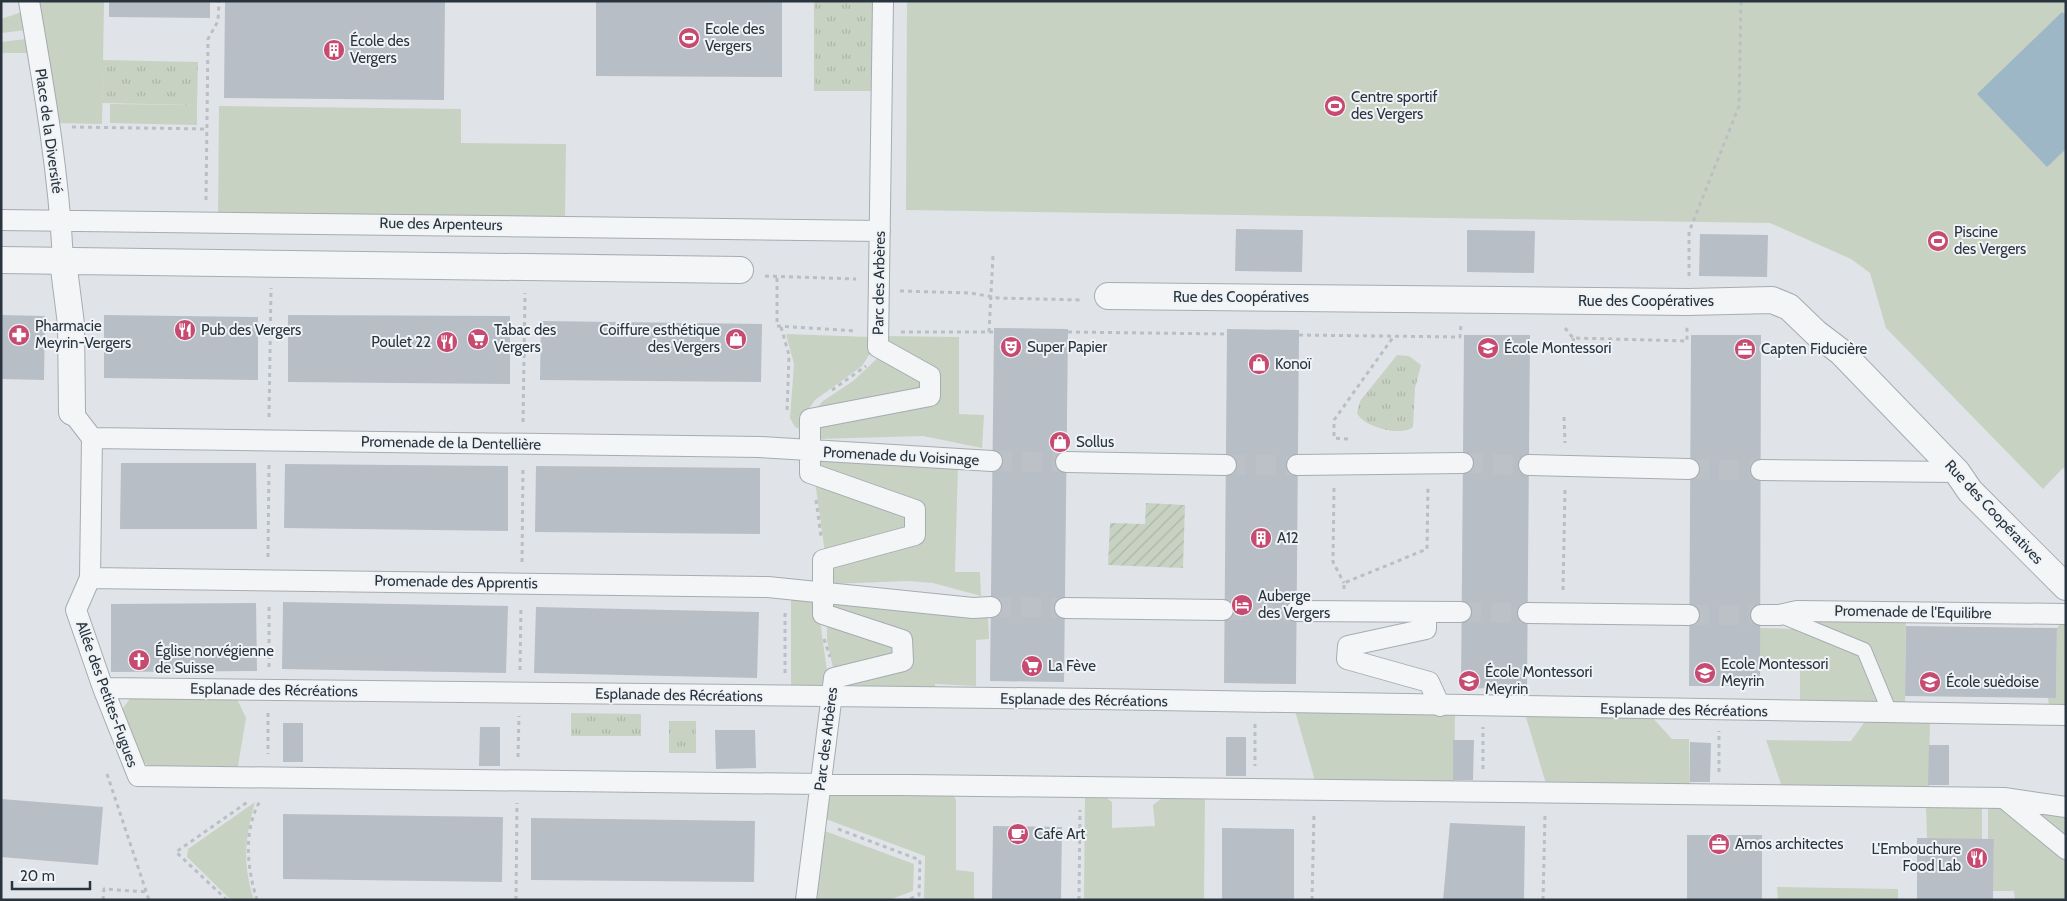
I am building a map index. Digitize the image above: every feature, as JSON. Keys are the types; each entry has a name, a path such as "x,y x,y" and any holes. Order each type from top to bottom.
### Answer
{"street":[{"name":"Place de la Diversité","path":"29,1 51,127 61,221 63,261"},
{"name":"Parc des Arbères","path":"812,418 930,396 930,376 878,340 883,1"},
{"name":"Rue des Arpenteurs","path":"1,220 205,221 880,231"},
{"path":"1,260 740,270"},
{"path":"63,261 71,324 72,412 92,438"},
{"name":"Rue des Coopératives","path":"1108,296 1688,302 1772,300 1790,307 1816,333 1841,352 1957,472 1970,491 2066,587"},
{"path":"812,418 810,472 915,510 915,535 823,560 823,614"},
{"name":"Promenade de la Dentellière","path":"92,438 760,447 810,452"},
{"name":"Allée des Petites-Fugues","path":"92,438 90,578 76,610 103,688 138,776 268,782"},
{"name":"Promenade du Voisinage","path":"810,452 992,461"},
{"path":"1066,462 1226,465"},
{"path":"1298,466 1463,463"},
{"path":"1529,465 1689,469"},
{"path":"1761,470 1957,472"},
{"name":"Promenade des Apprentis","path":"90,578 768,586 822,594"},
{"path":"822,594 973,608 990,607"},
{"path":"1065,608 1223,610"},
{"path":"1296,611 1461,612"},
{"name":"Promenade de l'Equilibre","path":"1770,615 1797,611 2066,614"},
{"path":"1426,612 1426,629 1348,646 1348,659 1429,682 1440,706"},
{"path":"1528,613 1689,615"},
{"name":"Parc des Arbères","path":"806,900 833,688 903,661 902,640 823,614"},
{"name":"Esplanade des Récréations","path":"103,688 785,696 833,688 1255,704 2066,715"},
{"path":"268,782 517,780 1718,794 2004,798 2066,807"},
{"path":"2004,798 2066,849"}],"lane":[{"path":"1770,615 1864,650 1890,713"}],"path":[{"path":"205,221 208,38 218,21 219,1"},
{"path":"1574,338 1687,341 1689,232 1740,106 1741,1"},
{"path":"51,127 206,129"},
{"path":"780,327 878,340 991,332 993,256"},
{"path":"268,581 272,263"},
{"path":"740,270 776,278 864,279 894,290 971,293 1077,301 1108,296"},
{"path":"776,278 777,326 780,327 789,355 786,420"},
{"path":"1298,335 1460,337 1463,300"},
{"path":"1544,301 1574,338 1574,345"},
{"path":"1068,332 1227,334"},
{"path":"1353,440 1334,438 1334,420 1394,336"},
{"path":"812,418 812,408 817,402 863,369 872,360 878,340"},
{"path":"1344,583 1427,549 1428,464"},
{"path":"1334,465 1333,562 1344,583 1344,593 1346,593"},
{"path":"1563,613 1565,466"},
{"path":"810,472 820,521 823,560"},
{"path":"785,696 786,589"},
{"path":"269,613 269,661"},
{"path":"823,614 824,639 833,688"},
{"path":"520,662 521,619"},
{"path":"257,900 248,866 249,834 257,806 268,782 268,690"},
{"path":"516,900 520,693"},
{"path":"1255,704 1256,789"},
{"path":"1482,792 1483,707"},
{"path":"1718,794 1720,710"},
{"path":"107,774 149,900"},
{"path":"227,900 176,852 268,782"},
{"path":"1079,900 1080,787"},
{"path":"1312,900 1315,790"},
{"path":"1543,900 1546,793"},
{"path":"816,821 920,860 919,895 907,900"},
{"path":"104,900 104,889 147,892"}],"green space":[{"path":"36,1 104,1 102,124 56,123"},
{"path":"814,1 875,1 875,91 814,91"},
{"name":"Centre sportif des Vergers","path":"907,1 2066,1 2066,470 2063,468 2043,489 1886,328 1870,273 1851,259 1770,223 906,210"},
{"path":"25,11 27,30 1,33 1,19"},
{"path":"26,39 29,53 1,53 1,42"},
{"path":"103,60 198,62 197,105 102,103"},
{"path":"110,104 197,105 197,125 110,123"},
{"path":"219,106 461,109 461,143 566,144 565,219 218,215"},
{"path":"786,334 871,337 871,352 862,366 815,400 806,413 805,431 795,427 790,418 794,364"},
{"path":"884,336 959,337 959,414 984,415 982,448 923,436 817,439 817,424 935,402 935,372 884,345"},
{"path":"881,355 923,379 923,391 814,411 823,401 853,381"},
{"path":"1397,355 1409,356 1421,365 1415,388 1413,427 1408,430 1392,431 1374,426 1361,418 1357,413 1360,401"},
{"path":"817,458 958,466 955,572 980,572 981,596 933,583 908,581 829,584 829,564 920,541 922,506 816,469"},
{"path":"815,481 908,514 908,532 825,553"},
{"path":"1146,503 1185,505 1183,568 1108,565 1110,523 1145,524"},
{"path":"791,596 817,599 827,671 825,690 791,690"},
{"path":"830,600 988,614 989,639 976,640 976,686 935,684 936,692 839,691 840,682 907,668 907,637 829,611"},
{"path":"1801,617 1906,617 1905,705 1800,704 1800,660 1760,659 1760,628 1799,629"},
{"path":"2063,621 2066,621 2066,707 2049,707 2048,698 2056,698 2057,628"},
{"path":"827,623 895,645 896,658 834,672 827,641"},
{"path":"132,696 236,697 246,718 238,766 231,769 150,767 138,758 120,712"},
{"path":"1295,711 1455,714 1454,786 1316,784"},
{"path":"571,713 641,714 641,736 571,736"},
{"path":"1525,714 1651,716 1672,739 1689,739 1690,789 1547,787"},
{"path":"1930,719 1929,792 1783,790 1766,740 1851,741 1866,720"},
{"path":"669,721 696,721 696,753 669,753"},
{"path":"826,791 952,793 956,800 956,870 974,872 974,900 924,900 925,856 823,818"},
{"path":"1085,794 1101,794 1112,802 1112,828 1155,826 1153,805 1165,796 1205,796 1204,899 1084,900"},
{"path":"255,802 246,851 250,887 254,900 231,900 187,857 188,849"},
{"path":"1926,805 1982,807 1982,839 1927,839"},
{"path":"1988,807 2066,814 2066,900 2015,900 2014,891 1993,891 1994,839 1988,839"},
{"path":"822,830 914,864 913,891 889,900 812,900"},
{"path":"1777,887 1898,889 1898,900 1778,900"}],"water":[{"path":"2062,12 2066,15 2066,149 2047,167 1977,94"}],"building":[{"path":"109,1 210,1 210,18 109,17"},
{"name":"École des Vergers","path":"225,1 445,1 444,100 224,98"},
{"name":"Ecole des Vergers","path":"596,1 782,1 782,77 596,76"},
{"path":"1236,229 1303,230 1302,272 1235,271"},
{"path":"1467,230 1535,231 1534,273 1467,272"},
{"path":"1700,234 1768,235 1767,277 1699,276"},
{"path":"1,315 45,316 44,380 1,379"},
{"path":"104,315 258,317 258,380 104,378"},
{"path":"288,315 510,316 510,384 288,382"},
{"path":"541,321 762,324 761,382 540,380"},
{"path":"994,328 1068,329 1064,682 990,681"},
{"name":"A12","path":"1227,329 1299,330 1296,684 1224,683"},
{"path":"1464,335 1530,335 1527,689 1461,688"},
{"path":"1691,335 1761,335 1760,686 1689,686"},
{"path":"121,463 256,463 257,529 120,529"},
{"path":"285,464 508,466 508,531 284,528"},
{"path":"536,466 760,468 760,534 535,532"},
{"path":"283,602 508,606 506,673 282,669"},
{"path":"256,603 257,671 111,672 111,604"},
{"path":"536,607 759,612 757,678 534,673"},
{"path":"1906,626 2057,628 2056,698 1905,696"},
{"path":"283,723 303,723 303,762 283,762"},
{"path":"480,727 500,727 500,766 479,766"},
{"path":"715,730 755,730 756,768 716,769"},
{"path":"1226,737 1246,737 1246,776 1226,776"},
{"path":"1453,740 1474,740 1473,780 1453,780"},
{"path":"1690,742 1711,743 1710,782 1690,782"},
{"path":"1929,745 1949,745 1949,785 1928,785"},
{"path":"1,799 103,807 98,865 1,857"},
{"path":"283,814 503,817 502,882 283,879"},
{"path":"531,818 755,821 754,882 531,880"},
{"path":"1450,823 1525,826 1524,900 1443,900"},
{"path":"993,826 1062,827 1061,900 992,900"},
{"path":"1222,828 1294,829 1294,900 1222,900"},
{"path":"1687,835 1762,835 1762,900 1687,900"},
{"path":"1917,838 1994,839 1993,900 1917,900"}],"tunnel":[{"path":"992,461 1066,462"},
{"path":"1463,463 1529,465"},
{"path":"1226,465 1297,465"},
{"path":"1689,469 1761,470"},
{"path":"991,607 1065,608"},
{"path":"1223,610 1296,611"},
{"path":"1461,612 1528,613"},
{"path":"1689,615 1761,615"}],"place":[{"name":"Ecole des Vergers","path":"689,38"},
{"name":"École des Vergers","path":"334,50"},
{"name":"Centre sportif des Vergers","path":"1335,106"},
{"name":"Piscine des Vergers","path":"1938,241"},
{"name":"Pub des Vergers","path":"185,330"},
{"name":"Pharmacie Meyrin-Vergers","path":"19,335"},
{"name":"Tabac des Vergers","path":"478,339"},
{"name":"Coiffure esthétique des Vergers","path":"736,339"},
{"name":"Poulet 22","path":"447,342"},
{"name":"Super Papier","path":"1011,347"},
{"name":"École Montessori","path":"1488,348"},
{"name":"Capten Fiducière","path":"1745,349"},
{"name":"Konoï","path":"1259,364"},
{"name":"Sollus","path":"1060,442"},
{"name":"A12","path":"1261,538"},
{"name":"Auberge des Vergers","path":"1242,605"},
{"name":"Église norvégienne de Suisse","path":"139,660"},
{"name":"La Fève","path":"1032,666"},
{"name":"Ecole Montessori Meyrin","path":"1705,673"},
{"name":"École Montessori Meyrin","path":"1469,681"},
{"name":"École suèdoise","path":"1930,682"},
{"name":"Cafe Art","path":"1018,834"},
{"name":"Amos architectes","path":"1719,844"},
{"name":"L'Embouchure Food Lab","path":"1977,858"}]}
